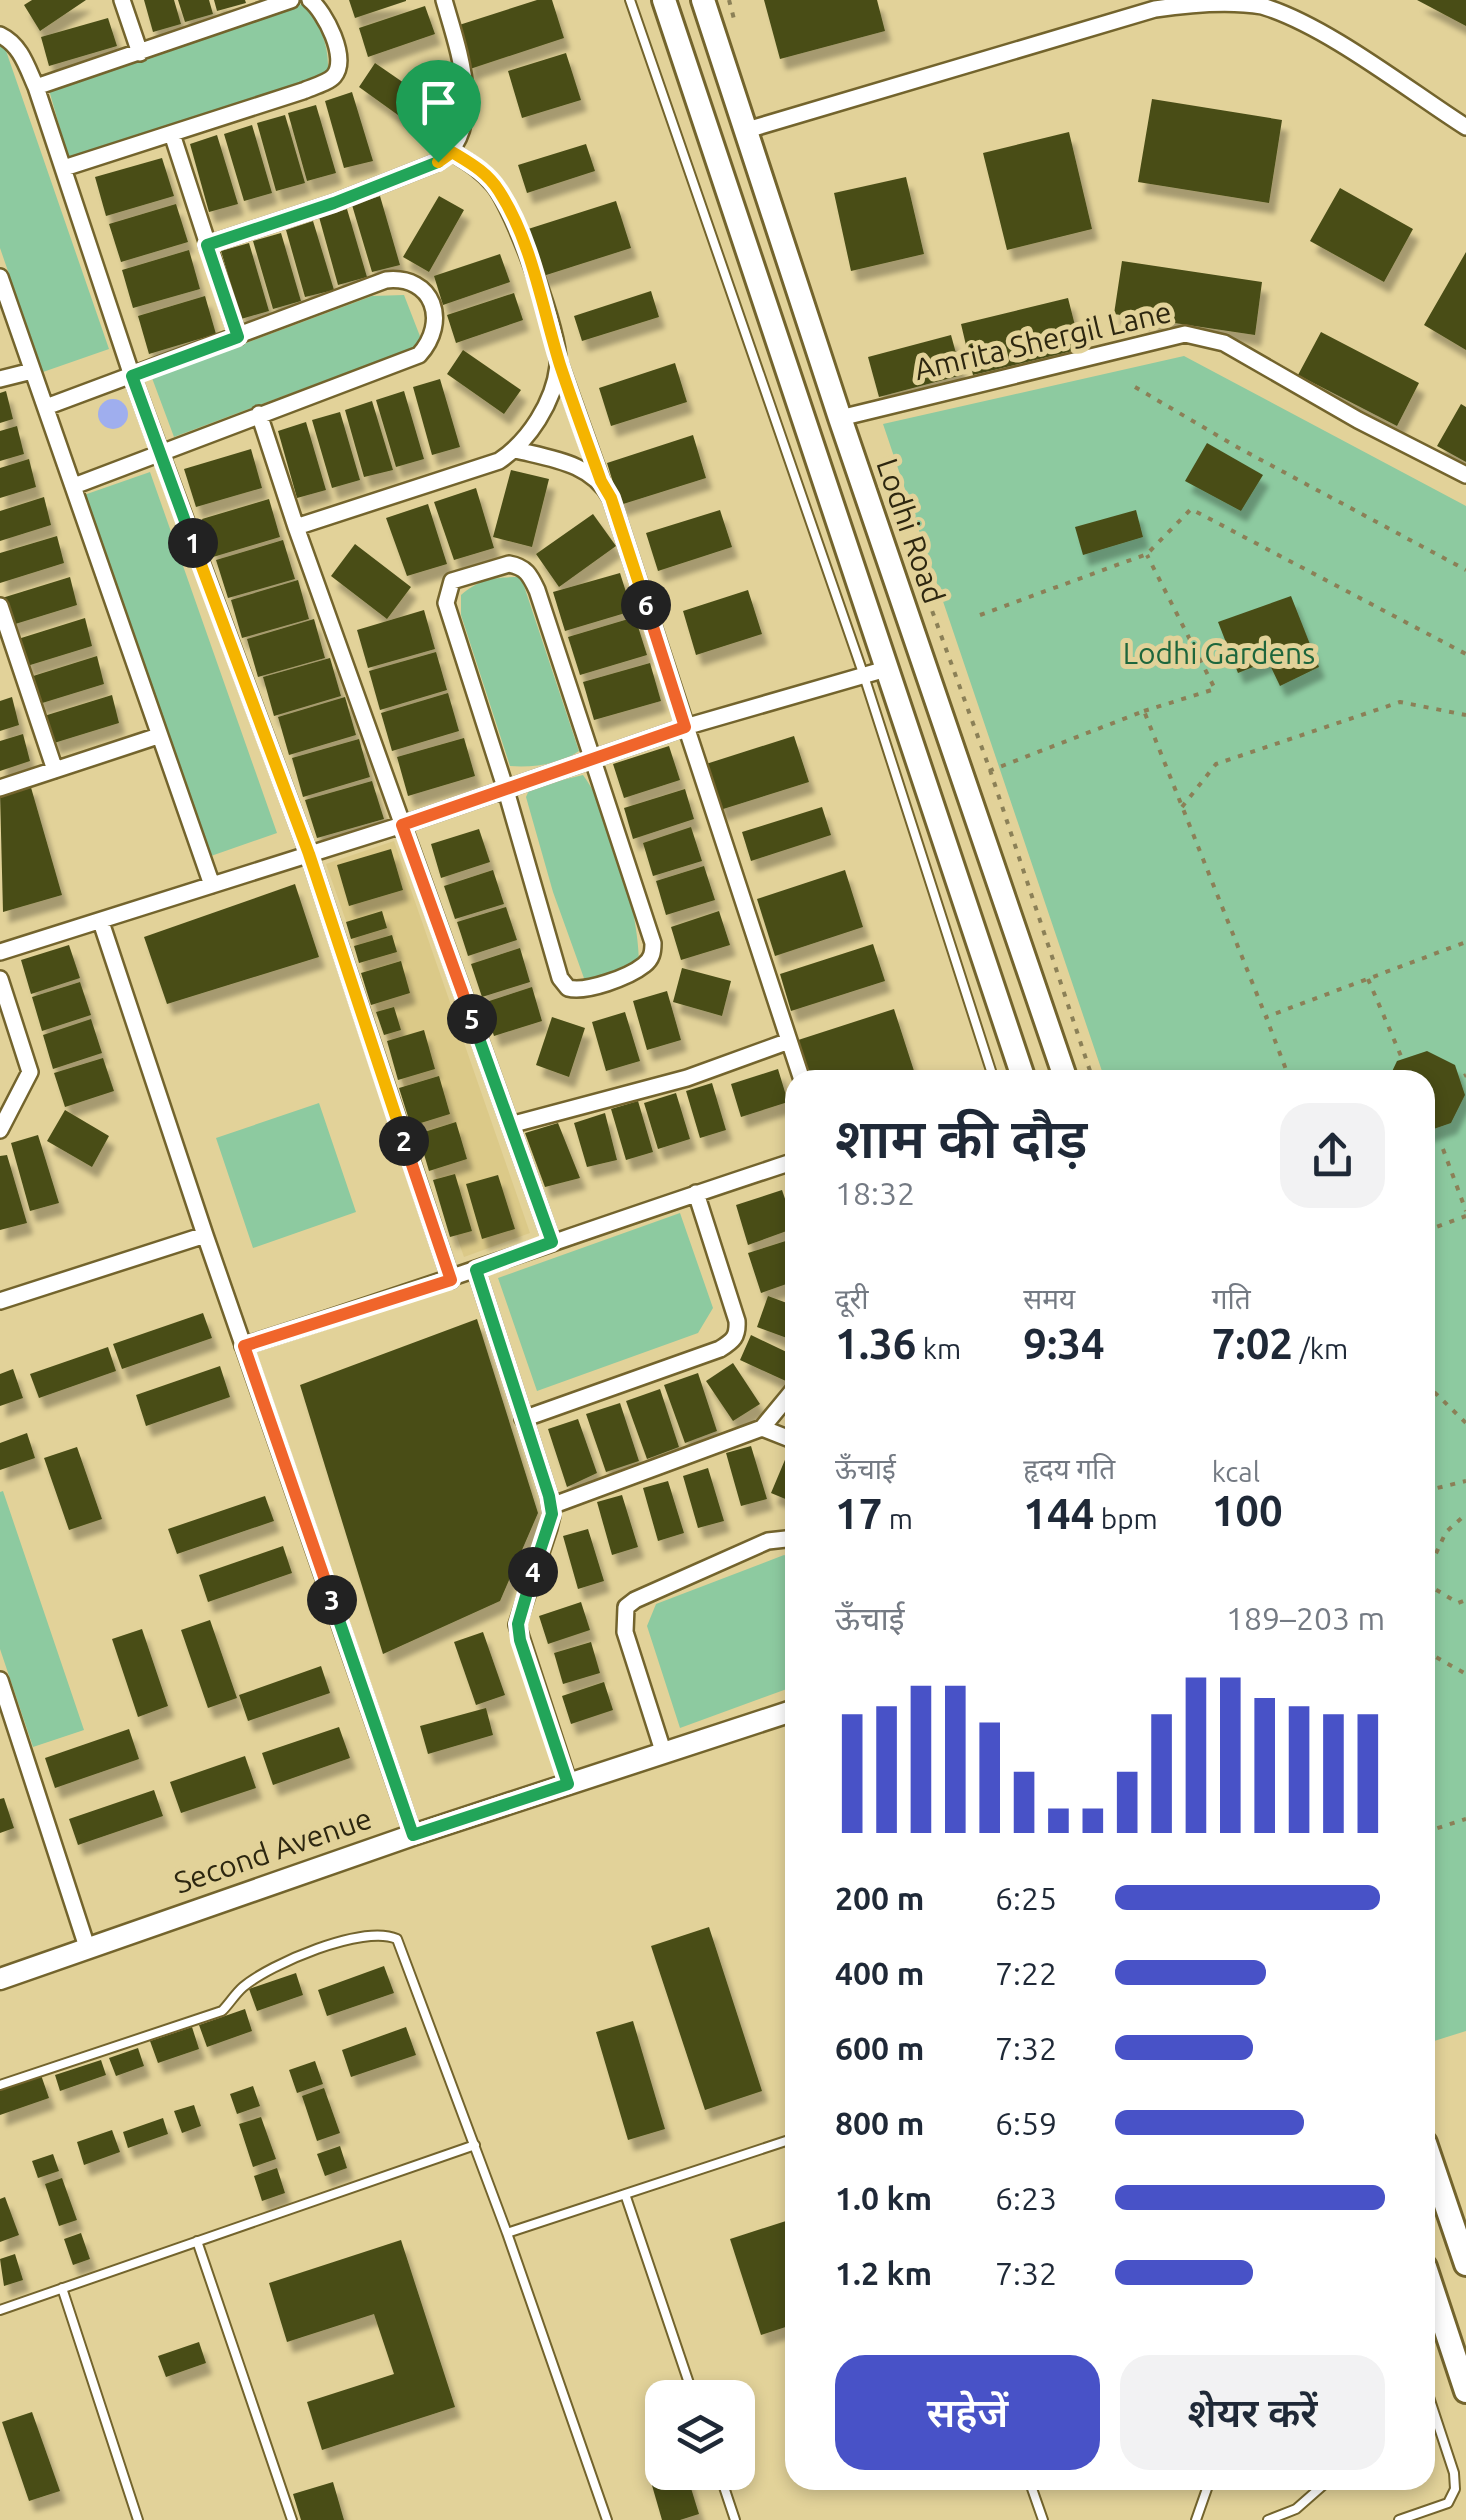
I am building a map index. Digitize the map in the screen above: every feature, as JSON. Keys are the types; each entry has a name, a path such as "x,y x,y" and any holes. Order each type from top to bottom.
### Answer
{"main road":[{"path":"664,0 875,673 1020,1070"},
{"name":"Lodhi Road","path":"703,0 840,418 1063,1070"},
{"path":"1435,2173 1466,2264"},
{"path":"1435,2297 1466,2391"}],"street":[{"path":"122,0 140,52"},
{"path":"36,87 291,0"},
{"path":"64,168 304,91 333,78 339,66 338,52 326,18 310,0"},
{"path":"207,245 343,199 438,162 452,152 461,127 466,88 444,0"},
{"path":"747,130 1155,9 1210,1 1259,5 1307,24 1466,128"},
{"path":"0,34 12,40 19,50 36,87 160,455 309,854 451,1280"},
{"path":"172,134 238,337"},
{"path":"452,152 481,169 498,188 511,213 601,481 611,498 799,1070"},
{"path":"0,277 212,886"},
{"path":"46,407 386,280 405,278 421,287 432,304 436,326 433,340 419,355 74,486"},
{"name":"Amrita Shergil Lane","path":"840,418 1186,334 1224,343 1358,420 1466,475"},
{"path":"296,527 478,470 516,450 553,390 559,361"},
{"path":"0,379 32,371"},
{"path":"259,414 552,1242"},
{"path":"516,450 570,463 601,481"},
{"path":"509,564 522,566 530,575 593,759 654,943 653,954 643,966 588,990 568,988 560,978 506,787 446,603 447,590 460,576 509,564"},
{"path":"0,606 54,770"},
{"path":"0,952 402,825 685,727 875,673"},
{"path":"0,788 158,736"},
{"path":"101,922 413,1835"},
{"path":"0,979 30,1072 0,1130"},
{"path":"510,1125 687,1078 789,1041"},
{"path":"244,1346 451,1280 785,1164"},
{"path":"523,1419 734,1341 737,1321 696,1194"},
{"path":"0,1301 205,1235"},
{"path":"476,1270 551,1506 549,1528 518,1624 568,1784"},
{"path":"551,1506 762,1428 785,1400"},
{"path":"762,1428 785,1437"},
{"path":"664,1754 626,1632 626,1608 636,1600 768,1542 785,1539"},
{"path":"0,1680 87,1947"},
{"name":"Second Avenue","path":"0,1979 413,1835 785,1713"}],"lane":[{"path":"630,0 875,673 991,1070"},
{"path":"0,2084 222,2011 244,1986 310,1950 354,1938 389,1935 398,1939 508,2233 607,2520"},
{"path":"508,2233 785,2141"},
{"path":"0,2310 475,2145"},
{"path":"625,2194 688,2380"},
{"path":"197,2241 292,2520"},
{"path":"62,2288 138,2520"},
{"path":"1399,2520 1448,2503 1455,2488 1454,2473 1435,2415"},
{"path":"725,2490 735,2520"},
{"path":"1032,2490 1042,2520"},
{"path":"1196,2520 1206,2490"},
{"path":"1268,2520 1296,2509 1318,2490"}],"path":[{"path":"729,0 734,18"},
{"path":"1135,387 1466,570"},
{"path":"980,615 1147,554 1191,508 1466,654"},
{"path":"906,538 990,770 1090,1070"},
{"path":"1000,767 1144,711 1215,689 1147,554"},
{"path":"1182,807 1216,764 1400,702 1466,715"},
{"path":"1144,711 1286,1070"},
{"path":"1266,1017 1466,942"},
{"path":"1368,978 1401,1056"},
{"path":"1435,1227 1466,1213 1443,1149"},
{"path":"1435,1393 1466,1423"},
{"path":"1435,1489 1466,1481"},
{"path":"1435,1557 1446,1532 1466,1514"},
{"path":"1435,1587 1458,1602 1466,1600"},
{"path":"1435,1657 1466,1674"},
{"path":"1435,1829 1466,1819"}],"shaded area":[{"path":"394,841 530,1233 464,1257 326,864"}],"green space":[{"path":"302,4 322,35 328,72 306,83 69,160 49,90"},
{"path":"4,45 109,349 43,372 0,248 0,46"},
{"path":"404,295 423,344 174,437 152,378 372,296"},
{"name":"Lodhi Gardens","path":"1184,356 1466,506 1466,2031 1435,2041 1435,1070 1102,1070 883,424"},
{"path":"150,472 277,833 211,856 84,495"},
{"path":"521,577 579,751 537,766 510,766 461,615 461,595 475,585"},
{"path":"583,775 604,814 622,864 639,961 603,978 585,981 553,892 526,797 530,788"},
{"path":"319,1103 356,1212 253,1248 216,1138"},
{"path":"680,1213 713,1308 698,1333 537,1391 498,1278"},
{"path":"3,1491 84,1730 33,1747 0,1649"},
{"path":"785,1555 785,1690 680,1728 647,1626 656,1604"}],"water":[{"path":"113,399 124,403 128,414 124,425 113,429 102,425 98,414 102,403"}],"building":[{"path":"32,0 86,0 40,31 24,5"},
{"path":"144,0 174,0 181,24 153,32"},
{"path":"178,0 209,0 213,14 185,22"},
{"path":"214,0 245,0 246,3 217,11"},
{"path":"349,0 406,0 406,1 355,18"},
{"path":"537,0 552,0 564,38 470,69 456,26"},
{"path":"764,0 877,0 885,31 780,59"},
{"path":"1417,0 1466,0 1466,26"},
{"path":"425,6 435,34 368,57 359,28"},
{"path":"108,18 117,46 49,66 41,37"},
{"path":"566,53 581,100 522,118 508,71"},
{"path":"375,63 433,103 416,128 359,87"},
{"path":"352,92 373,161 344,168 325,101"},
{"path":"1152,99 1282,120 1269,203 1138,182"},
{"path":"316,105 336,173 307,181 288,113"},
{"path":"285,115 305,183 276,191 257,123"},
{"path":"252,125 272,193 244,201 224,134"},
{"path":"1069,132 1092,229 1007,250 983,153"},
{"path":"217,135 238,204 209,212 190,144"},
{"path":"586,144 595,171 527,193 518,165"},
{"path":"162,158 174,196 106,216 95,177"},
{"path":"906,177 924,254 851,271 834,193"},
{"path":"1340,188 1413,229 1384,282 1310,241"},
{"path":"380,196 400,265 372,272 352,205"},
{"path":"439,196 464,210 429,272 403,257"},
{"path":"616,201 631,248 540,277 525,230"},
{"path":"176,204 188,242 121,262 109,224"},
{"path":"347,209 367,277 338,285 319,217"},
{"path":"313,221 334,290 305,297 286,230"},
{"path":"281,233 301,301 273,309 253,241"},
{"path":"249,243 269,311 241,319 221,251"},
{"path":"189,250 200,289 133,308 122,270"},
{"path":"1466,252 1466,350 1424,325"},
{"path":"500,254 510,282 443,305 434,276"},
{"path":"1122,261 1262,282 1255,335 1114,314"},
{"path":"651,291 659,317 582,341 574,316"},
{"path":"514,293 523,320 456,343 447,315"},
{"path":"205,296 216,334 149,354 138,316"},
{"path":"1068,298 1081,349 973,375 961,324"},
{"path":"1321,332 1419,383 1397,426 1298,375"},
{"path":"951,335 962,375 879,397 868,357"},
{"path":"463,350 521,390 504,414 447,374"},
{"path":"675,363 687,402 611,426 599,388"},
{"path":"440,379 460,447 432,455 413,387"},
{"path":"6,391 13,419 0,423 0,393"},
{"path":"404,391 424,459 396,467 376,400"},
{"path":"372,401 393,470 364,477 345,410"},
{"path":"1461,404 1466,407 1466,462 1437,446"},
{"path":"340,412 360,480 332,488 312,420"},
{"path":"306,422 326,490 297,498 278,431"},
{"path":"17,426 24,454 0,461 0,431"},
{"path":"693,435 706,478 620,505 607,463"},
{"path":"1207,443 1263,475 1241,511 1185,481"},
{"path":"251,449 262,488 196,507 184,469"},
{"path":"29,459 36,487 0,498 0,468"},
{"path":"511,470 549,479 532,547 493,537"},
{"path":"476,488 494,548 454,560 434,502"},
{"path":"44,497 51,525 0,541 0,511"},
{"path":"269,499 280,537 213,557 202,519"},
{"path":"428,504 447,564 407,576 386,518"},
{"path":"720,510 732,547 658,571 646,533"},
{"path":"1136,510 1143,537 1083,555 1075,527"},
{"path":"593,514 616,546 559,587 536,554"},
{"path":"57,536 64,563 0,583 0,553"},
{"path":"283,540 295,579 228,598 216,560"},
{"path":"355,544 411,587 387,619 331,576"},
{"path":"620,573 632,611 565,631 553,592"},
{"path":"70,577 77,605 12,625 2,598"},
{"path":"298,580 309,619 242,638 231,600"},
{"path":"748,590 762,634 696,655 683,611"},
{"path":"1291,596 1319,667 1280,686 1268,661 1238,673 1218,622"},
{"path":"424,610 435,649 368,668 357,630"},
{"path":"635,617 647,655 580,675 568,637"},
{"path":"85,618 92,646 27,666 18,639"},
{"path":"314,619 325,658 258,677 247,639"},
{"path":"436,652 447,690 380,710 369,671"},
{"path":"97,656 104,684 39,704 30,677"},
{"path":"330,658 341,696 274,716 263,677"},
{"path":"650,663 661,701 594,720 583,682"},
{"path":"448,693 459,731 392,751 381,713"},
{"path":"112,695 119,723 54,743 44,716"},
{"path":"12,697 19,725 0,731 0,701"},
{"path":"345,697 356,735 289,755 278,717"},
{"path":"23,734 30,761 0,771 0,741"},
{"path":"794,736 809,782 720,810 706,764"},
{"path":"464,738 475,776 408,796 397,757"},
{"path":"359,739 370,777 303,797 292,758"},
{"path":"669,746 680,780 624,798 613,764"},
{"path":"372,781 384,819 317,838 305,800"},
{"path":"30,784 62,895 3,912 0,793"},
{"path":"685,789 694,819 633,839 624,808"},
{"path":"822,807 831,835 751,861 742,832"},
{"path":"691,827 702,861 653,876 643,843"},
{"path":"479,829 490,862 441,878 431,844"},
{"path":"391,849 403,890 349,906 337,865"},
{"path":"704,866 715,900 666,915 656,881"},
{"path":"493,870 504,904 455,919 444,886"},
{"path":"845,870 863,927 775,956 757,899"},
{"path":"295,884 319,957 167,1004 144,937"},
{"path":"506,907 517,940 468,956 457,922"},
{"path":"382,911 387,928 351,939 346,922"},
{"path":"719,911 730,945 681,960 671,927"},
{"path":"392,935 397,952 359,963 354,946"},
{"path":"873,944 885,981 791,1011 780,974"},
{"path":"69,945 80,978 31,994 21,960"},
{"path":"520,948 530,982 482,997 471,964"},
{"path":"401,961 410,993 371,1005 361,973"},
{"path":"682,968 731,981 722,1016 673,1002"},
{"path":"80,982 91,1015 42,1031 32,997"},
{"path":"532,987 542,1021 494,1036 483,1003"},
{"path":"667,991 681,1040 647,1050 633,1001"},
{"path":"394,1007 401,1030 384,1035 376,1012"},
{"path":"894,1009 914,1070 801,1070 792,1042"},
{"path":"625,1012 640,1061 606,1071 592,1022"},
{"path":"552,1017 585,1028 569,1077 536,1065"},
{"path":"91,1019 102,1053 53,1069 43,1035"},
{"path":"424,1030 435,1069 398,1080 387,1041"},
{"path":"1427,1051 1455,1065 1465,1095 1451,1123 1435,1129 1435,1070 1393,1070 1397,1061"},
{"path":"103,1058 114,1091 65,1107 54,1073"},
{"path":"778,1069 785,1103 741,1117 731,1084"},
{"path":"439,1076 450,1114 411,1126 399,1088"},
{"path":"712,1083 726,1130 700,1138 686,1091"},
{"path":"676,1093 690,1139 658,1149 644,1103"},
{"path":"638,1101 653,1152 626,1160 611,1109"},
{"path":"65,1110 109,1136 92,1167 47,1141"},
{"path":"605,1113 617,1160 587,1167 574,1123"},
{"path":"456,1122 467,1159 429,1171 418,1134"},
{"path":"558,1123 580,1178 545,1187 525,1133"},
{"path":"38,1135 59,1203 30,1211 11,1143"},
{"path":"7,1155 27,1223 0,1230 0,1156"},
{"path":"455,1174 472,1231 450,1237 433,1180"},
{"path":"498,1175 515,1229 482,1239 466,1184"},
{"path":"782,1190 785,1232 748,1245 736,1205"},
{"path":"785,1241 785,1285 761,1293 748,1253"},
{"path":"768,1296 785,1302 785,1337 757,1327"},
{"path":"203,1313 212,1338 122,1369 113,1344"},
{"path":"477,1319 538,1513 500,1601 383,1654 300,1385"},
{"path":"751,1335 785,1351 785,1381 740,1360"},
{"path":"108,1347 116,1371 39,1398 30,1374"},
{"path":"733,1363 760,1404 733,1421 706,1381"},
{"path":"220,1366 230,1397 146,1426 136,1395"},
{"path":"13,1369 23,1398 0,1406 0,1374"},
{"path":"698,1373 717,1431 685,1443 664,1385"},
{"path":"660,1389 679,1447 647,1459 626,1401"},
{"path":"620,1403 639,1461 606,1472 586,1414"},
{"path":"578,1419 597,1473 567,1487 548,1429"},
{"path":"27,1433 35,1458 0,1470 0,1443"},
{"path":"751,1446 767,1499 741,1506 726,1453"},
{"path":"77,1447 102,1519 69,1530 44,1458"},
{"path":"785,1460 785,1499 771,1493"},
{"path":"708,1468 724,1521 698,1528 683,1476"},
{"path":"668,1481 684,1533 658,1541 643,1488"},
{"path":"622,1495 638,1547 612,1555 597,1502"},
{"path":"265,1496 274,1521 177,1554 168,1529"},
{"path":"588,1529 604,1581 578,1589 563,1536"},
{"path":"283,1546 292,1573 208,1602 199,1575"},
{"path":"581,1602 590,1630 548,1644 539,1616"},
{"path":"210,1620 237,1698 208,1708 181,1630"},
{"path":"142,1629 168,1706 138,1717 112,1639"},
{"path":"483,1632 505,1695 476,1705 454,1642"},
{"path":"591,1642 600,1673 563,1684 554,1653"},
{"path":"321,1666 330,1693 248,1721 239,1695"},
{"path":"604,1682 613,1710 571,1724 562,1696"},
{"path":"486,1708 493,1735 428,1754 420,1726"},
{"path":"339,1727 350,1758 273,1785 262,1753"},
{"path":"129,1729 139,1759 55,1788 45,1758"},
{"path":"245,1756 256,1788 181,1813 170,1782"},
{"path":"154,1790 163,1816 78,1845 69,1819"},
{"path":"4,1798 14,1828 0,1833 0,1799"},
{"path":"709,1927 762,2091 705,2110 651,1946"},
{"path":"384,1966 394,1993 327,2016 318,1990"},
{"path":"296,1973 303,1995 257,2011 249,1989"},
{"path":"245,2009 252,2031 207,2047 199,2025"},
{"path":"633,2021 665,2129 628,2140 596,2032"},
{"path":"192,2027 199,2049 158,2063 150,2041"},
{"path":"406,2027 416,2055 351,2077 342,2050"},
{"path":"138,2048 144,2066 116,2076 109,2058"},
{"path":"101,2060 106,2075 60,2091 55,2075"},
{"path":"315,2061 323,2084 297,2093 289,2070"},
{"path":"41,2075 49,2098 0,2115 0,2089"},
{"path":"253,2086 260,2106 237,2114 230,2094"},
{"path":"324,2088 340,2133 317,2141 302,2096"},
{"path":"194,2105 201,2126 182,2133 174,2111"},
{"path":"261,2117 276,2159 253,2167 239,2124"},
{"path":"163,2118 168,2134 128,2148 123,2132"},
{"path":"112,2130 120,2152 84,2165 77,2142"},
{"path":"340,2146 347,2168 325,2176 317,2154"},
{"path":"53,2154 59,2171 38,2178 32,2161"},
{"path":"277,2168 285,2193 262,2201 254,2176"},
{"path":"62,2178 77,2220 59,2226 45,2184"},
{"path":"5,2197 19,2235 0,2242 0,2199"},
{"path":"785,2221 785,2327 761,2335 730,2239"},
{"path":"81,2233 90,2259 73,2265 64,2239"},
{"path":"401,2240 455,2407 322,2450 307,2402 394,2374 374,2314 287,2342 269,2283"},
{"path":"15,2254 23,2280 4,2286 0,2259"},
{"path":"199,2342 206,2363 166,2377 158,2356"},
{"path":"32,2412 60,2491 29,2501 2,2422"},
{"path":"333,2482 344,2520 301,2520 293,2494"},
{"path":"653,2490 692,2490 699,2514 662,2520"}],"route":[{"path":"452,152 481,169 498,188 511,213 601,481 611,498 685,727 402,825 552,1242 476,1270 551,1506 549,1528 518,1624 568,1784 413,1835 244,1346 451,1280 309,854 132,376 238,337 207,245 334,203 438,162 452,152"}]}
